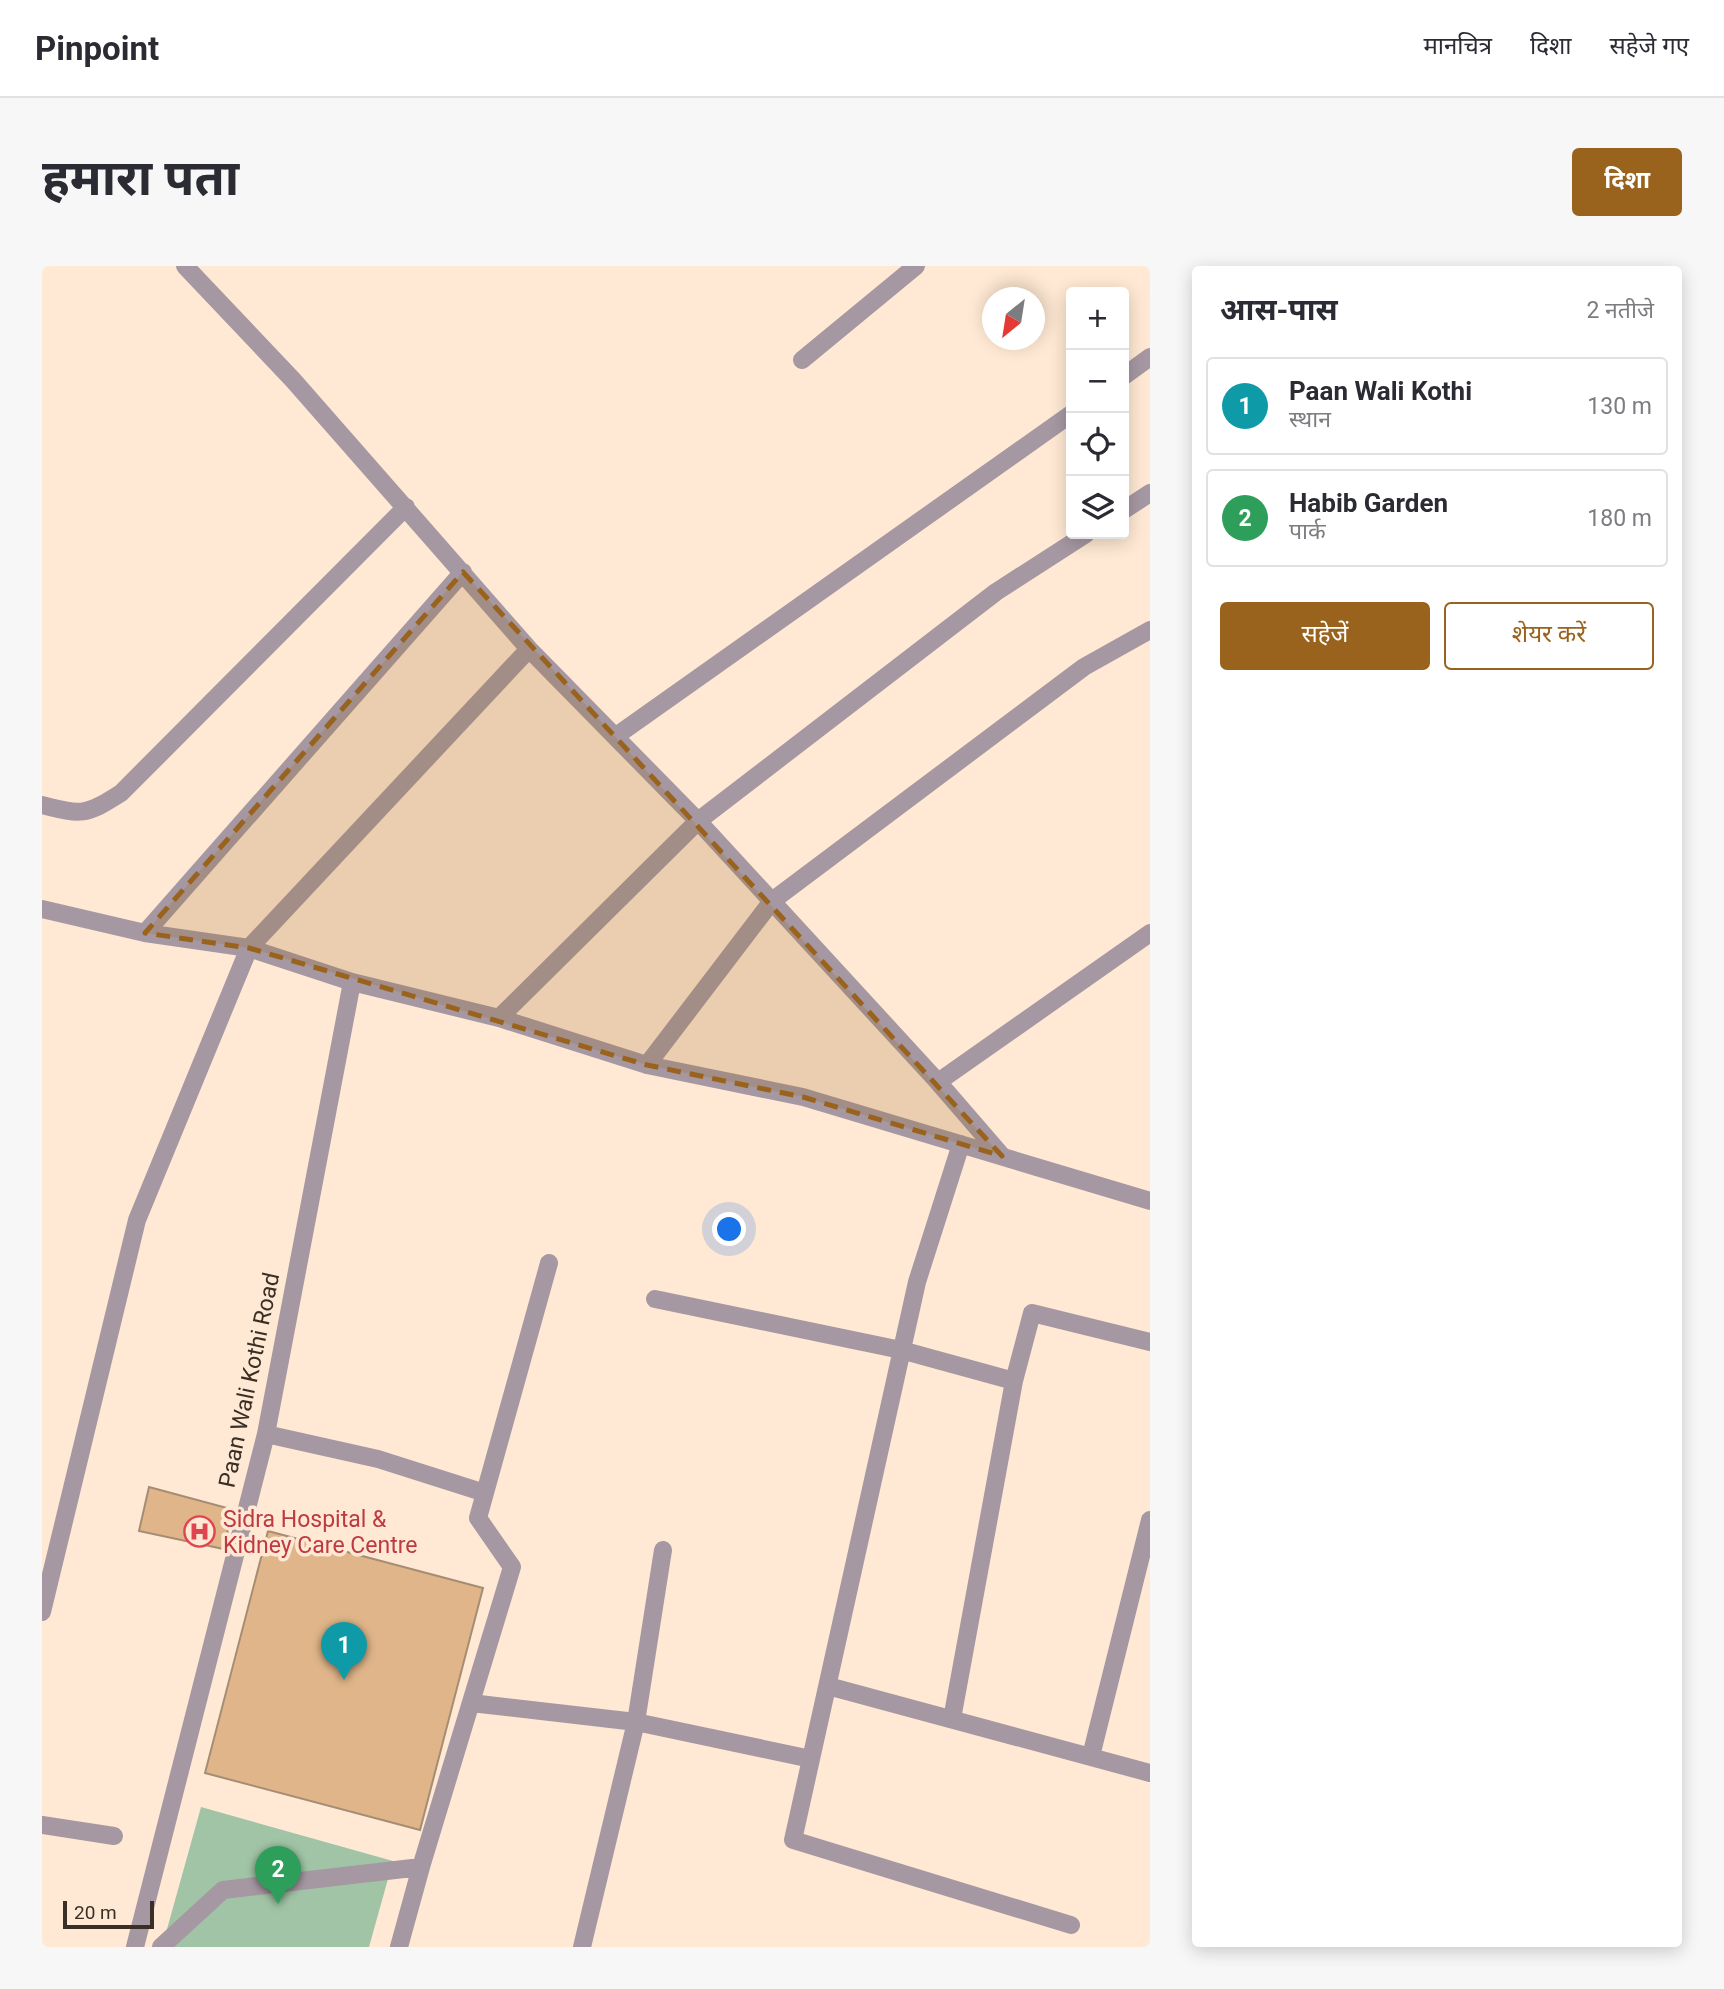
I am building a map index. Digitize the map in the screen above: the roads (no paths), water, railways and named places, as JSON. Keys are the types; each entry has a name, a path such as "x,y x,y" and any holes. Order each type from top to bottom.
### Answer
{"street":[{"path":"802,360 916,266"},
{"path":"191,268 406,507 529,649 698,821 938,1082 1002,1156"},
{"path":"1129,372 1150,357"},
{"path":"616,736 1066,418"},
{"path":"1129,507 1150,493"},
{"path":"42,805 71,812 93,811 121,793 406,507"},
{"path":"499,1018 698,821 996,592 1078,539"},
{"path":"145,933 463,572"},
{"path":"647,1065 772,901 1084,667 1150,630"},
{"path":"42,1612 137,1220 249,948 529,649"},
{"path":"42,909 145,933 249,948 352,982 499,1018 647,1065 803,1097 1150,1200"},
{"path":"938,1082 1150,933"},
{"name":"Paan Wali Kothi Road","path":"135,1947 266,1433 352,982"},
{"path":"961,1144 917,1282 793,1840 1070,1926"},
{"path":"399,1947 512,1567 478,1518 548,1263"},
{"path":"656,1299 901,1350 1014,1381"},
{"path":"952,1719 1014,1381 1032,1313 1150,1342"},
{"path":"266,1433 378,1459 485,1493"},
{"path":"1091,1756 1149,1530"},
{"path":"582,1947 636,1722 663,1550"},
{"path":"828,1686 1150,1773"},
{"path":"471,1703 636,1722 811,1759"},
{"path":"42,1825 114,1836"},
{"path":"161,1947 223,1890 421,1867"}],"place":[{"name":"Sidra Hospital & Kidney Care Centre","path":"200,1532"},
{"name":"Paan Wali Kothi","path":"344,1680"},
{"name":"Habib Garden","path":"278,1904"}]}
